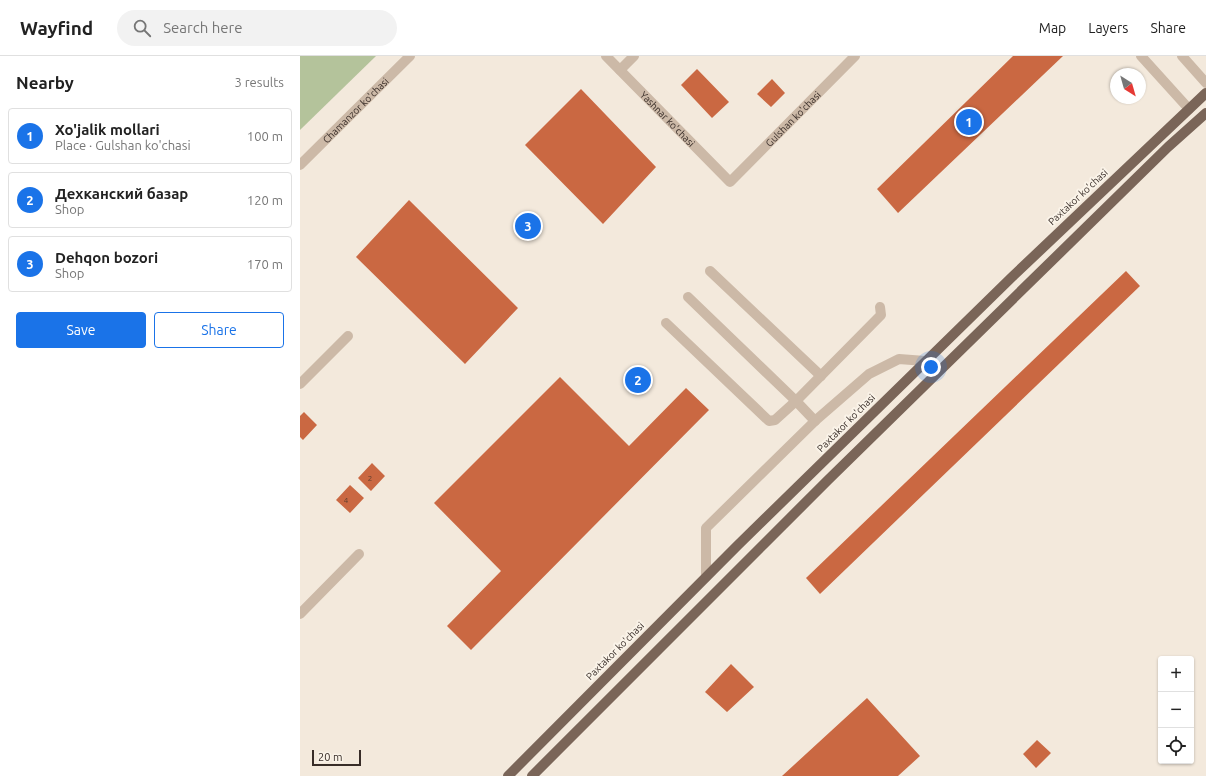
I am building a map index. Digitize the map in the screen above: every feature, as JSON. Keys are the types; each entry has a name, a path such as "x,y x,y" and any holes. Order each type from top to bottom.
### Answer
{"main road":[{"name":"Paxtakor ko'chasi","path":"508,776 706,577 1012,276 1206,93"},
{"path":"532,776 828,480 1168,147 1206,113"}],"street":[{"name":"Chamanzor ko'chasi","path":"300,165 410,56"},
{"name":"Yashnar ko'chasi","path":"606,56 730,182"},
{"path":"620,70 634,56"},
{"name":"Gulshan ko'chasi","path":"730,182 855,56"},
{"path":"1141,56 1189,109"},
{"path":"1182,56 1206,83"},
{"path":"710,271 821,376"},
{"path":"688,297 815,421"},
{"path":"666,323 768,421 775,420 796,401 881,315 880,307"},
{"path":"300,384 348,336"},
{"path":"706,577 706,528 815,421 869,374 899,359 925,362"},
{"path":"300,614 359,554"}],"green space":[{"path":"300,56 376,56 300,130"}],"building":[{"path":"1013,56 1063,56 898,213 877,189"},
{"path":"697,69 729,102 712,118 681,85"},
{"path":"772,79 785,93 771,107 757,94"},
{"path":"581,89 656,167 603,224 525,145"},
{"path":"409,200 518,308 465,364 356,257"},
{"path":"1126,271 1140,286 820,594 806,578"},
{"path":"560,377 629,446 686,388 709,410 471,650 447,626 501,571 434,503"},
{"path":"304,412 317,425 303,440 300,437 300,416"},
{"path":"372,463 385,476 371,491 358,478"},
{"path":"350,485 364,498 350,513 336,500"},
{"path":"731,664 754,687 727,712 705,692"},
{"path":"867,698 920,756 898,776 782,776"},
{"path":"1037,740 1051,753 1036,768 1023,754"}],"place":[{"name":"Xo'jalik mollari","path":"969,122"},
{"name":"Dehqon bozori","path":"528,226"},
{"name":"Дехканский базар","path":"638,380"}]}
